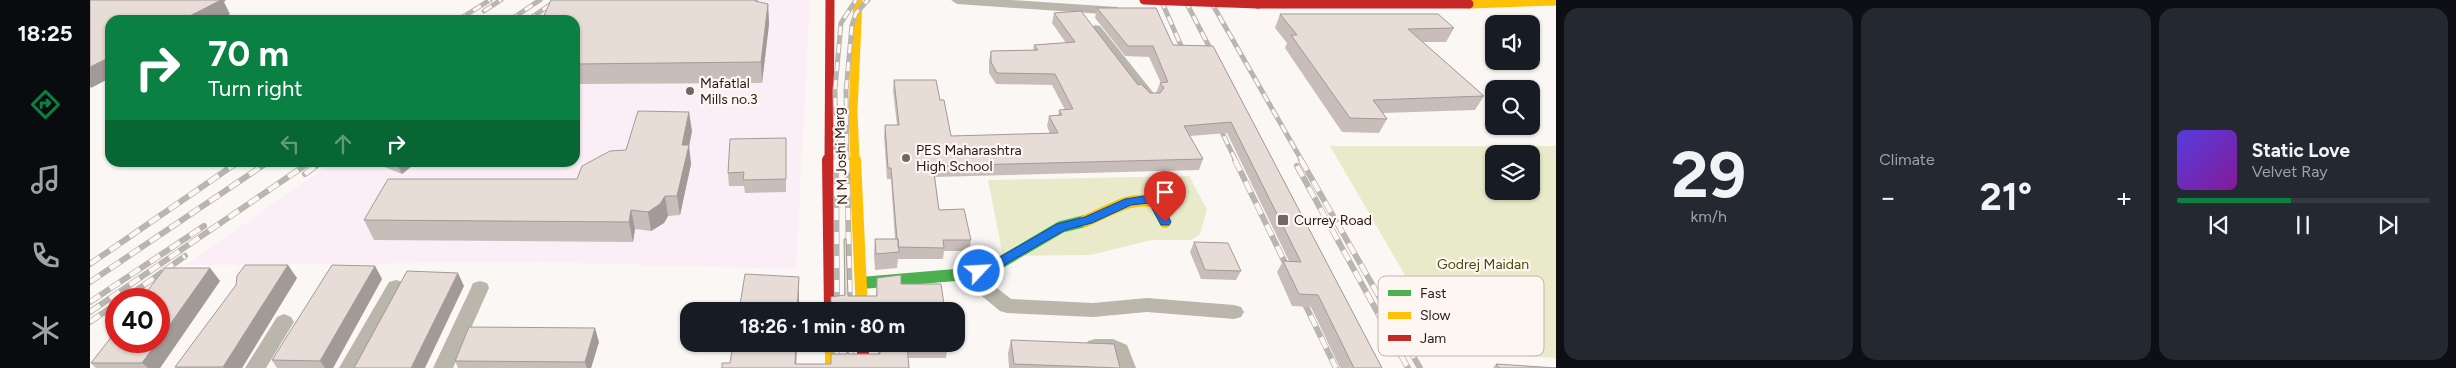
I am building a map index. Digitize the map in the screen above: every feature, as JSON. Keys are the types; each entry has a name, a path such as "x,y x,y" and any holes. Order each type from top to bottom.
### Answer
{"main road":[{"name":"N M Joshi Marg","path":"830,0 828,111 830,302"},
{"name":"N M Joshi Marg","path":"858,0 854,111 862,302"},
{"path":"1144,0 1317,5 1467,4 1547,0 1556,2"},
{"path":"861,283 967,274 992,268 1005,258 1061,227 1088,220 1129,201 1151,199 1156,202 1165,222"},
{"path":"830,352 831,368"},
{"path":"863,352 863,368"}],"street":[{"path":"957,0 1126,12"},
{"path":"1078,8 1151,99"},
{"path":"967,274 1007,306 1093,310 1147,306 1234,312"},
{"path":"349,368 396,287"},
{"path":"443,368 480,288"},
{"path":"255,368 284,322"},
{"path":"1075,346 1113,347 1120,351 1126,368"}],"shaded area":[{"name":"Mafatlal Mills no.3","path":"563,0 810,0 796,269 540,262 186,265 325,167 580,167 580,15 542,15"}],"green space":[{"name":"Godrej Maidan","path":"1330,146 1485,146 1485,200 1540,200 1540,146 1556,146 1556,358 1525,356 1544,356 1544,276 1405,276"},
{"path":"1189,176 1207,209 1200,234 1192,240 1152,240 1090,255 1003,256 988,180"}],"building":[{"path":"90,0 221,0 192,15 105,15 105,60 90,67"},
{"path":"551,0 755,0 768,4 761,62 580,64 580,15 544,15"},
{"path":"1097,8 1156,8 1173,45 1213,46 1382,368 1354,368 1318,295 1299,294 1283,261 1301,262 1231,122 1184,126 1203,159 933,166 939,210 964,209 971,240 943,240 944,248 898,247 891,168 888,168 885,125 899,125 894,80 936,80 940,100 944,100 951,136 1058,133 1049,116 1062,115 1059,110 1073,109 1055,74 997,73 991,62 991,51 1038,50 1034,45 1075,42 1054,13 1081,11 1138,85 1141,84 1150,93 1160,93 1164,88 1160,83 1168,82 1153,46 1128,46"},
{"path":"1280,14 1438,14 1454,28 1408,29 1484,96 1373,100 1387,119 1350,118 1291,35 1297,35"},
{"path":"638,111 689,112 682,145 689,145 677,196 665,196 660,204 648,212 631,210 629,222 364,220 388,179 577,179 582,166 610,151 626,150"},
{"path":"786,138 786,179 743,180 744,172 728,173 730,139"},
{"path":"844,239 846,239 848,296 877,296 877,278 901,275 901,284 941,284 944,302 831,302 831,297 845,295"},
{"path":"875,239 898,239 899,252 876,254"},
{"path":"1194,242 1228,243 1241,271 1205,270"},
{"path":"245,265 288,265 223,367 175,367 236,285 237,276"},
{"path":"332,265 375,266 320,361 272,360"},
{"path":"165,268 210,268 170,324 170,288 150,288"},
{"path":"407,271 458,273 411,368 354,368"},
{"path":"745,274 799,277 798,302 740,302"},
{"path":"469,327 595,328 585,362 455,361"},
{"path":"1011,340 1114,344 1120,368 1014,364"},
{"path":"105,345 105,353 149,353 142,363 91,363"},
{"path":"732,352 796,352 795,364 831,364 831,354 847,354 847,352 848,354 880,354 880,352 908,352 909,368 722,368 722,363 730,363"},
{"path":"1496,364 1556,368 1499,368"}],"railway":[{"path":"466,15 490,0"},
{"path":"484,11 501,0"},
{"path":"518,15 540,0"},
{"path":"535,15 557,0"},
{"path":"836,161 835,90 841,23 856,0"},
{"path":"847,161 846,91 852,25 856,13 868,0"},
{"path":"1161,0 1186,57"},
{"path":"1185,0 1215,58"},
{"path":"1210,0 1302,161"},
{"path":"1216,120 1236,161"},
{"path":"836,160 837,302"},
{"path":"847,160 850,302"},
{"path":"1235,160 1290,273"},
{"path":"1301,160 1378,295"},
{"path":"1297,166 1378,313"},
{"path":"90,264 231,167"},
{"path":"90,282 261,167"},
{"path":"90,312 303,167"},
{"path":"305,174 314,167"},
{"path":"90,302 204,226"},
{"path":"140,288 185,256"},
{"path":"1300,294 1336,368"},
{"path":"90,322 105,312"},
{"path":"837,352 837,368"},
{"path":"851,352 851,368"},
{"path":"1401,356 1408,368"},
{"path":"1413,356 1420,368"}],"traffic: fast":[{"path":"861,283 967,274 991,268 1061,227 1085,221"}],"traffic: slow":[{"path":"858,0 853,111 862,302"},
{"path":"1469,4 1556,1"},
{"path":"1085,221 1120,205 1138,200 1147,200 1156,202 1165,222"},
{"path":"831,352 831,368"}],"traffic: jam":[{"path":"830,0 828,111 830,302"},
{"path":"1144,0 1258,4"},
{"path":"1258,4 1469,4"},
{"path":"863,352 863,368"}],"place":[{"name":"Mafatlal Mills no.3","path":"690,91"},
{"name":"PES Maharashtra High School","path":"906,158"},
{"name":"Currey Road","path":"1283,220"}],"route":[{"path":"979,271 992,268 1005,258 1061,227 1088,220 1129,201 1151,199 1156,202 1165,222"}]}
